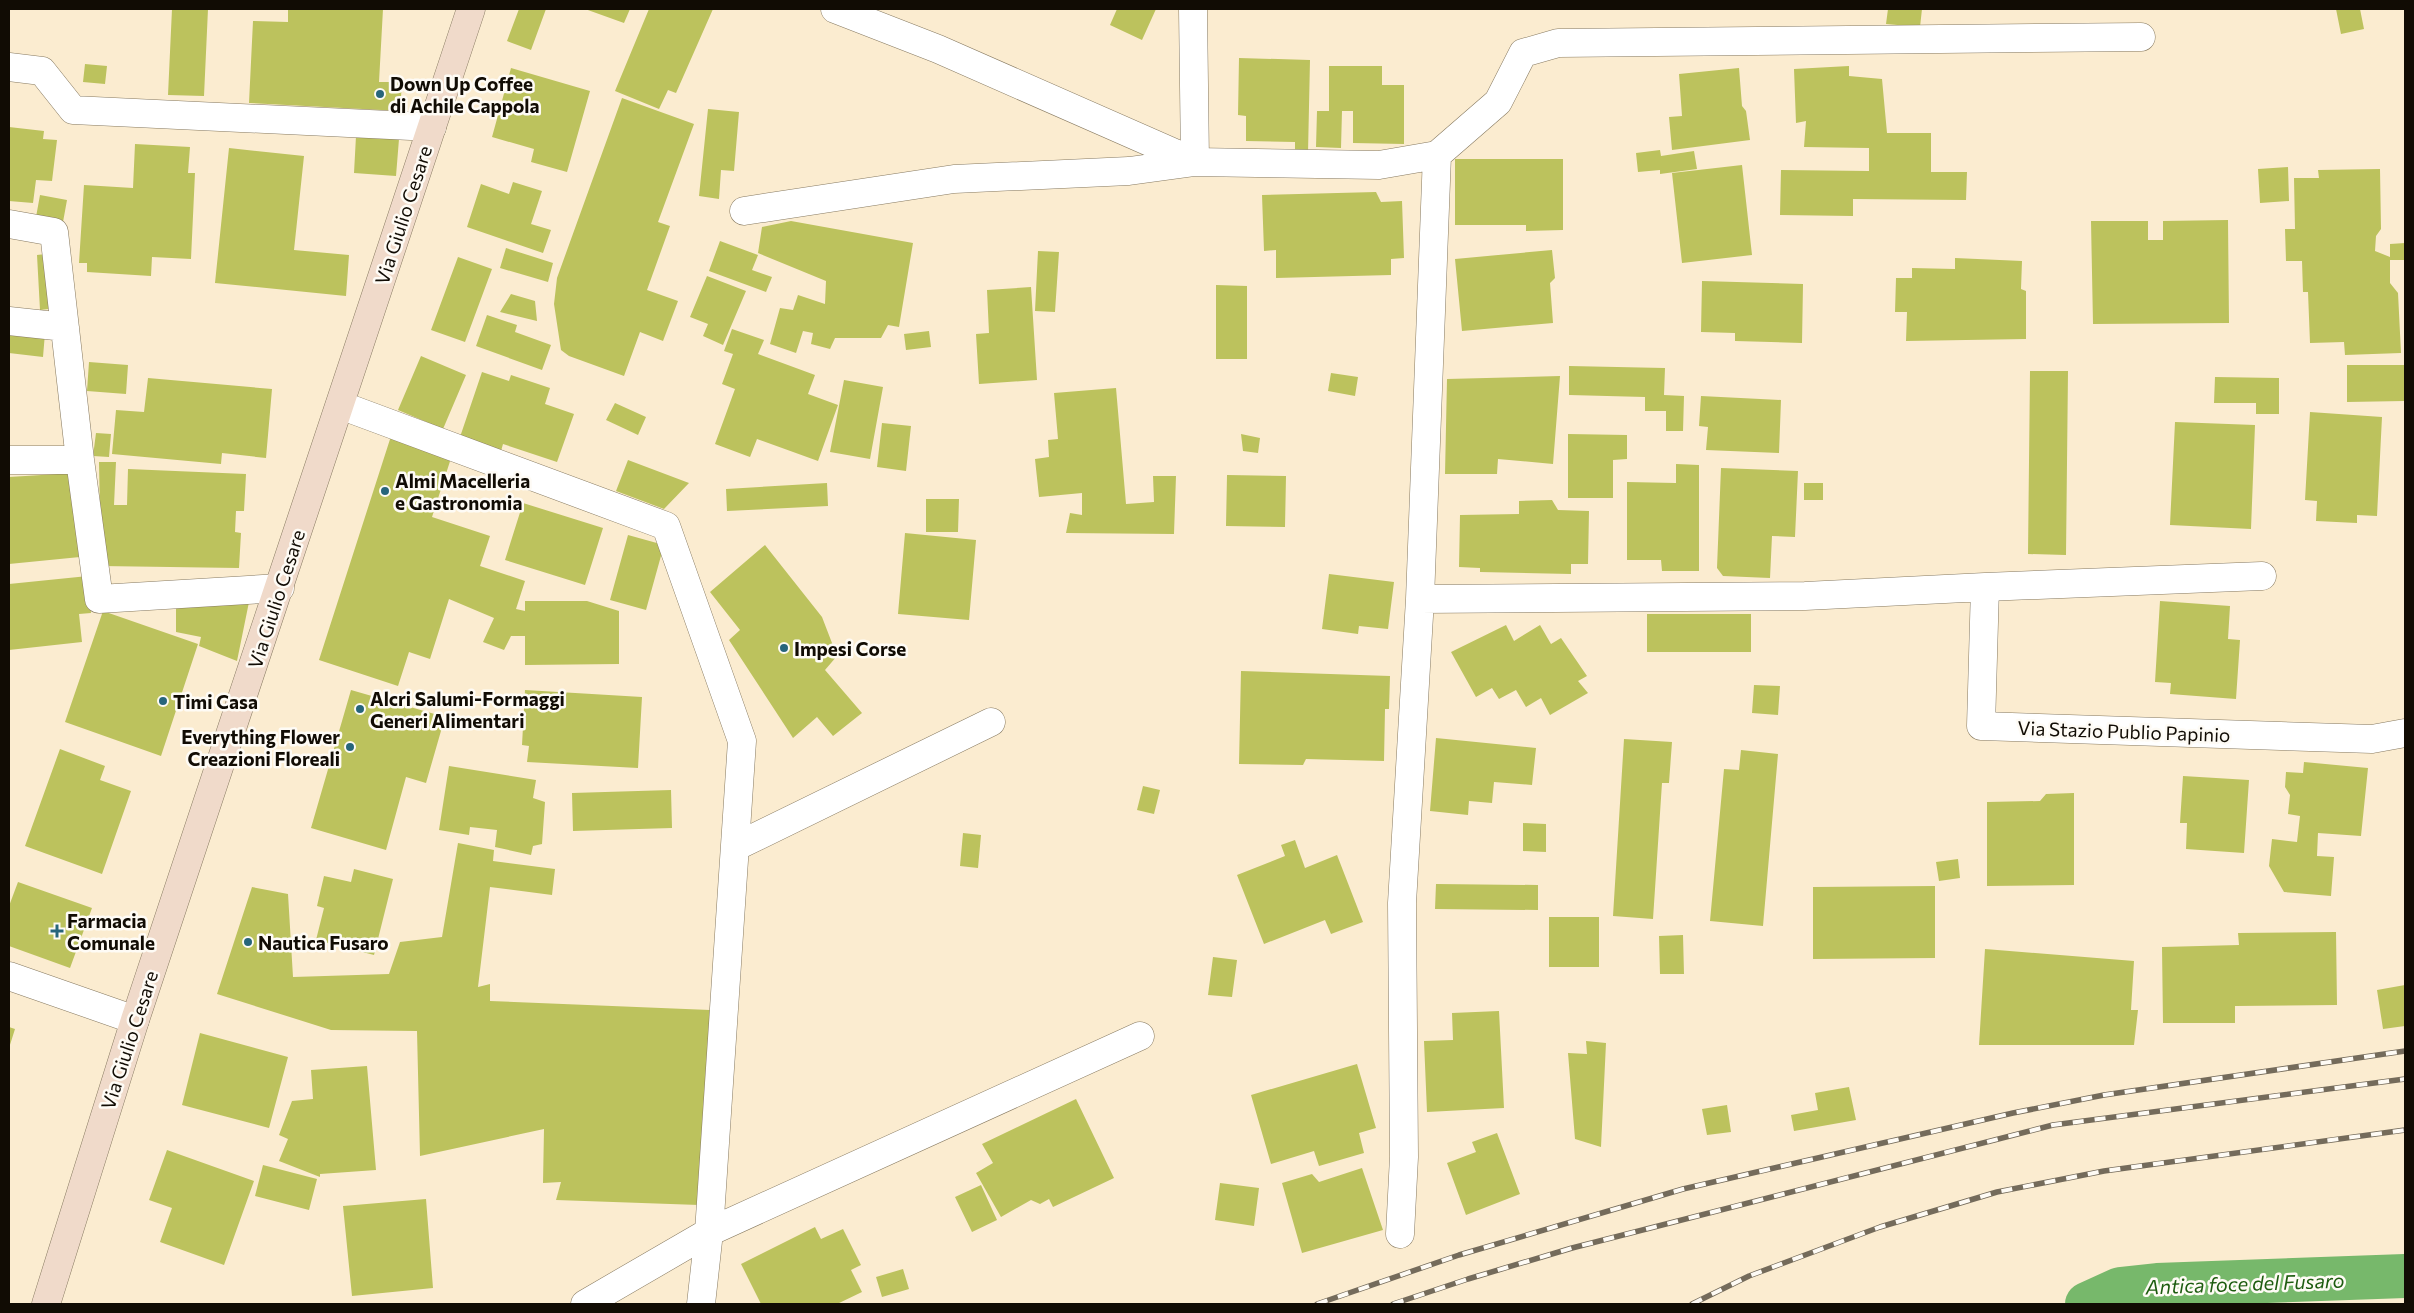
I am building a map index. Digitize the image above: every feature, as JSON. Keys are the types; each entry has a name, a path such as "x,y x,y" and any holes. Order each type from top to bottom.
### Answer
{"street":[{"name":"Via Giulio Cesare","path":"46,1304 135,1020 471,9"},
{"path":"835,9 938,49 1195,162"},
{"path":"1193,9 1195,162"},
{"path":"744,211 954,179 1129,171 1195,162 1379,165 1437,155 1498,102 1523,53 1558,43 2141,37"},
{"path":"9,66 42,71 73,110 432,127"},
{"path":"1400,1234 1404,1157 1402,903 1420,600 1437,155"},
{"path":"9,224 54,232 80,460 99,599 280,588"},
{"path":"9,321 65,327"},
{"path":"340,405 666,526 742,741 709,1232 701,1304"},
{"path":"9,460 80,460"},
{"path":"1420,600 1805,596 2262,576"},
{"name":"Via Stazio Publio Papinio","path":"1985,587 1981,726 2372,739 2405,733"},
{"path":"735,847 991,722"},
{"path":"9,976 135,1020"},
{"path":"585,1304 709,1232 1140,1036"}],"building":[{"path":"172,9 208,9 204,96 168,95"},
{"path":"288,9 383,9 379,82 402,82 400,111 249,103 253,21 288,22"},
{"path":"519,9 546,9 531,50 507,41"},
{"path":"585,9 630,9 624,23"},
{"path":"649,9 713,9 676,93 668,90 659,109 615,91"},
{"path":"1117,9 1156,9 1142,40 1110,25"},
{"path":"1888,9 1922,9 1920,27 1886,24"},
{"path":"2336,9 2360,9 2364,29 2341,34"},
{"path":"1239,58 1310,60 1308,153 1295,153 1295,142 1246,141 1246,116 1238,115"},
{"path":"85,64 107,66 105,84 83,82"},
{"path":"1329,66 1382,66 1382,85 1404,85 1404,144 1353,143 1353,111 1342,111 1341,148 1316,147 1317,111 1329,111"},
{"path":"1849,66 1849,76 1882,79 1887,133 1931,133 1931,172 1967,172 1966,200 1853,199 1853,216 1780,215 1781,170 1869,171 1869,148 1804,147 1806,121 1796,123 1794,69"},
{"path":"511,68 590,91 567,172 531,162 534,149 492,137"},
{"path":"1739,68 1742,106 1746,111 1750,140 1672,150 1669,117 1682,116 1679,74"},
{"path":"622,98 694,124 658,222 670,226 647,290 678,301 663,341 640,332 624,376 569,356 561,350 554,304 557,278"},
{"path":"708,109 739,112 734,171 721,170 719,199 699,196"},
{"path":"9,127 44,131 43,139 57,140 52,181 36,180 33,203 9,201"},
{"path":"356,136 399,139 396,176 354,173"},
{"path":"135,144 190,147 188,173 195,173 191,259 152,257 151,276 87,272 87,263 79,263 84,185 133,188"},
{"path":"229,148 304,156 294,250 349,255 346,296 215,283"},
{"path":"1660,150 1661,156 1694,151 1697,169 1660,174 1660,170 1638,172 1636,153"},
{"path":"1455,159 1563,159 1563,230 1526,231 1526,225 1455,225"},
{"path":"1742,165 1752,255 1682,263 1672,173"},
{"path":"2288,167 2289,201 2260,203 2258,169"},
{"path":"2380,169 2381,229 2376,236 2375,251 2390,257 2390,244 2405,243 2405,260 2390,260 2390,283 2398,293 2401,353 2345,355 2344,342 2310,343 2308,292 2303,292 2302,261 2286,261 2285,229 2295,229 2294,178 2319,178 2318,170"},
{"path":"513,182 542,191 531,224 551,230 543,253 467,227 481,184 509,194"},
{"path":"1376,192 1381,202 1402,201 1404,258 1391,259 1391,275 1276,278 1276,250 1264,251 1262,195"},
{"path":"40,195 67,200 63,222 36,217"},
{"path":"2228,220 2229,323 2093,324 2091,221 2148,221 2148,240 2163,240 2163,221"},
{"path":"791,221 913,243 899,327 888,325 881,338 835,338 830,349 811,344 813,333 803,331 796,353 770,344 780,308 793,310 798,295 825,304 826,281 758,253 762,227"},
{"path":"720,241 758,255 752,270 772,277 766,292 709,271"},
{"path":"506,248 553,263 548,282 500,268"},
{"path":"1552,250 1555,278 1550,283 1553,323 1462,331 1455,259"},
{"path":"1038,251 1059,252 1055,312 1035,311"},
{"path":"54,253 57,308 40,310 37,255"},
{"path":"458,257 492,269 465,342 431,330"},
{"path":"1955,258 2022,261 2021,289 2026,291 2026,339 1906,341 1907,312 1895,312 1896,278 1912,278 1912,268 1955,269"},
{"path":"707,276 746,291 723,345 703,336 708,324 690,317"},
{"path":"1702,281 1803,284 1802,343 1735,341 1735,333 1701,332"},
{"path":"1216,285 1247,286 1247,359 1216,359"},
{"path":"1031,287 1037,380 979,384 976,334 989,333 987,290"},
{"path":"511,294 535,301 537,321 500,312"},
{"path":"487,315 517,325 515,332 551,345 542,370 476,346"},
{"path":"9,329 45,333 43,357 9,353"},
{"path":"732,329 764,340 758,354 815,375 808,394 838,405 818,461 757,439 750,457 715,444 735,389 722,384 733,354 724,351"},
{"path":"929,331 931,347 906,350 904,334"},
{"path":"421,356 466,375 443,429 398,410"},
{"path":"89,362 128,365 126,394 87,391"},
{"path":"2347,365 2405,365 2404,401 2347,402"},
{"path":"1569,366 1665,368 1664,395 1684,396 1683,431 1666,431 1666,411 1645,411 1645,397 1569,395"},
{"path":"2030,371 2068,371 2066,555 2028,554"},
{"path":"482,372 509,381 511,375 550,388 545,404 574,414 557,462 503,444 501,451 460,437"},
{"path":"1331,373 1358,377 1355,396 1328,391"},
{"path":"1560,376 1553,464 1498,459 1497,474 1445,474 1447,379"},
{"path":"2215,377 2279,378 2279,414 2256,414 2256,403 2214,403"},
{"path":"148,378 272,389 266,458 222,453 221,464 112,454 116,410 144,412"},
{"path":"844,380 883,387 870,459 830,452"},
{"path":"1116,388 1126,504 1154,502 1153,476 1176,476 1174,534 1066,533 1070,513 1082,515 1082,493 1039,497 1035,459 1049,457 1048,440 1058,439 1054,393"},
{"path":"1701,396 1781,400 1779,453 1706,450 1708,427 1699,426"},
{"path":"615,403 646,417 638,435 606,420"},
{"path":"2310,412 2382,417 2377,516 2357,515 2357,523 2316,521 2317,501 2305,500"},
{"path":"2175,422 2255,425 2251,529 2170,525"},
{"path":"882,423 911,426 906,471 877,467"},
{"path":"96,433 111,434 109,457 93,456"},
{"path":"392,433 453,452 432,517 490,536 480,566 525,581 516,609 525,611 525,601 587,601 619,611 619,664 525,665 525,636 511,636 504,650 483,642 494,618 449,599 430,659 409,652 398,686 319,660"},
{"path":"1241,434 1260,438 1258,453 1243,451"},
{"path":"1568,434 1627,435 1627,459 1613,460 1613,498 1568,498"},
{"path":"628,460 689,483 664,509 616,491"},
{"path":"99,462 116,462 114,505 127,505 128,469 246,474 244,511 236,511 235,532 241,533 239,568 101,566"},
{"path":"1676,464 1699,465 1699,571 1662,571 1661,560 1627,560 1627,482 1676,483"},
{"path":"1721,468 1798,471 1795,537 1772,536 1770,578 1723,576 1717,568"},
{"path":"74,473 80,557 9,564 9,477"},
{"path":"1227,475 1286,476 1285,527 1226,526"},
{"path":"827,483 828,506 727,511 726,489"},
{"path":"1804,483 1823,483 1823,500 1804,500"},
{"path":"926,499 959,499 958,532 926,532"},
{"path":"1552,500 1558,510 1589,511 1588,564 1571,564 1571,574 1480,572 1480,568 1459,567 1460,515 1519,514 1519,501"},
{"path":"523,503 603,528 585,585 505,560"},
{"path":"905,533 976,540 969,620 898,614"},
{"path":"628,535 664,545 646,610 610,600"},
{"name":"Impesi Corse","path":"765,545 822,617 837,656 825,670 862,713 833,736 817,717 793,738 729,640 740,630 710,592"},
{"path":"1329,574 1394,582 1388,629 1359,626 1358,634 1322,629"},
{"path":"88,576 91,613 79,614 82,642 9,650 9,584"},
{"path":"2160,601 2230,606 2228,639 2240,640 2236,699 2170,694 2171,683 2155,682"},
{"path":"176,602 249,602 237,661 199,646 201,637 176,632"},
{"path":"103,611 198,644 161,756 65,722"},
{"path":"1647,614 1751,614 1751,652 1647,652"},
{"path":"1506,625 1514,641 1540,625 1551,644 1561,638 1587,676 1578,681 1588,693 1550,715 1541,698 1526,707 1516,690 1499,699 1492,688 1476,697 1451,652"},
{"path":"1241,671 1390,676 1389,709 1385,709 1384,761 1306,759 1303,765 1239,764"},
{"path":"1754,685 1780,686 1778,715 1752,713"},
{"path":"351,690 445,717 426,783 406,777 386,850 311,828"},
{"path":"525,690 642,697 638,768 527,762 529,746 522,745"},
{"path":"1436,738 1536,748 1532,785 1494,782 1492,803 1469,801 1468,815 1430,811"},
{"path":"1624,739 1672,742 1669,783 1662,783 1653,919 1613,916"},
{"path":"60,749 105,766 100,780 131,791 102,874 25,846"},
{"path":"1741,750 1778,754 1763,926 1710,921 1724,769 1739,770"},
{"path":"2304,762 2368,768 2361,836 2318,833 2317,856 2334,857 2331,896 2284,892 2269,866 2272,839 2297,842 2300,816 2288,814 2290,795 2285,787 2286,772 2303,773"},
{"path":"449,766 536,780 533,798 545,802 542,844 533,846 531,855 495,847 497,830 470,827 469,835 439,830"},
{"path":"2183,776 2249,780 2244,853 2186,849 2187,823 2180,823"},
{"path":"1143,786 1160,790 1154,814 1137,810"},
{"path":"671,790 672,828 573,831 572,793"},
{"path":"2074,793 2074,885 1987,886 1987,802 2040,801 2046,794"},
{"path":"1523,823 1546,824 1546,852 1523,851"},
{"path":"963,833 981,835 978,868 960,866"},
{"path":"1295,840 1305,868 1337,855 1363,922 1331,934 1325,920 1264,944 1237,875 1285,856 1281,845"},
{"path":"458,843 494,850 493,861 555,869 552,895 490,887 478,987 490,984 490,1001 710,1010 699,1205 556,1200 561,1182 543,1183 544,1129 420,1156 417,1031 331,1030 217,994 252,887 288,894 293,977 389,974 400,942 442,937"},
{"path":"1958,859 1960,878 1939,881 1936,862"},
{"path":"354,869 393,879 374,955 316,940 324,908 317,906 324,876 351,882"},
{"path":"18,882 92,908 70,968 9,946 9,906"},
{"path":"1436,884 1538,885 1538,910 1435,909"},
{"path":"1935,886 1935,958 1813,959 1813,887"},
{"path":"1549,917 1599,917 1599,967 1549,967"},
{"path":"2336,932 2337,1005 2235,1006 2235,1023 2163,1023 2162,947 2239,945 2238,933"},
{"path":"1683,935 1684,974 1660,974 1659,936"},
{"path":"1985,949 2134,961 2131,1010 2138,1010 2134,1045 1979,1045"},
{"path":"1213,957 1237,960 1232,997 1208,995"},
{"path":"2405,985 2405,1026 2383,1029 2377,990"},
{"path":"1499,1011 1504,1108 1427,1112 1424,1041 1453,1040 1452,1013"},
{"path":"9,1027 15,1029 9,1048"},
{"path":"200,1033 288,1057 269,1128 182,1105"},
{"path":"1586,1041 1606,1043 1601,1147 1575,1139 1568,1053 1587,1054"},
{"path":"1357,1064 1376,1128 1359,1133 1364,1153 1319,1166 1314,1151 1271,1164 1251,1095"},
{"path":"367,1066 376,1170 320,1174 320,1177 279,1161 288,1139 279,1135 292,1101 313,1099 311,1070"},
{"path":"1849,1087 1856,1120 1794,1131 1791,1115 1818,1110 1815,1093"},
{"path":"1076,1099 1114,1178 1053,1207 1049,1199 1040,1204 1031,1200 1001,1217 976,1173 993,1163 982,1144"},
{"path":"1727,1105 1731,1132 1707,1135 1702,1109"},
{"path":"1497,1133 1520,1194 1466,1215 1447,1163 1476,1152 1472,1142"},
{"path":"167,1150 254,1181 224,1265 160,1242 172,1208 149,1200"},
{"path":"263,1165 317,1179 309,1210 255,1196"},
{"path":"1362,1168 1383,1230 1302,1253 1282,1183 1312,1174 1319,1182"},
{"path":"1220,1183 1259,1188 1254,1226 1215,1220"},
{"path":"981,1185 997,1220 972,1232 955,1197"},
{"path":"426,1199 433,1288 352,1296 343,1206"},
{"path":"815,1227 821,1239 843,1229 861,1265 851,1270 862,1292 837,1304 761,1304 741,1264"},
{"path":"903,1269 909,1289 882,1297 876,1277"}],"waterway":[{"name":"Antica foce del Fusaro","path":"2087,1304 2120,1289 2157,1285 2405,1276"}],"railway":[{"path":"1317,1304 1459,1255 1683,1189 2013,1113 2104,1095 2405,1051"},
{"path":"1393,1304 1572,1248 2053,1125 2405,1079"},
{"path":"1692,1304 1749,1276 1880,1227 1997,1192 2104,1171 2405,1130"}],"place":[{"name":"Down Up Coffee di Achile Cappola","path":"380,94"},
{"name":"Almi Macelleria e Gastronomia","path":"385,491"},
{"name":"Impesi Corse","path":"784,648"},
{"name":"Timi Casa","path":"163,701"},
{"name":"Alcri Salumi-Formaggi Generi Alimentari","path":"360,709"},
{"name":"Everything Flower Creazioni Floreali","path":"350,747"},
{"name":"Farmacia Comunale","path":"57,931"},
{"name":"Nautica Fusaro","path":"248,942"}]}
